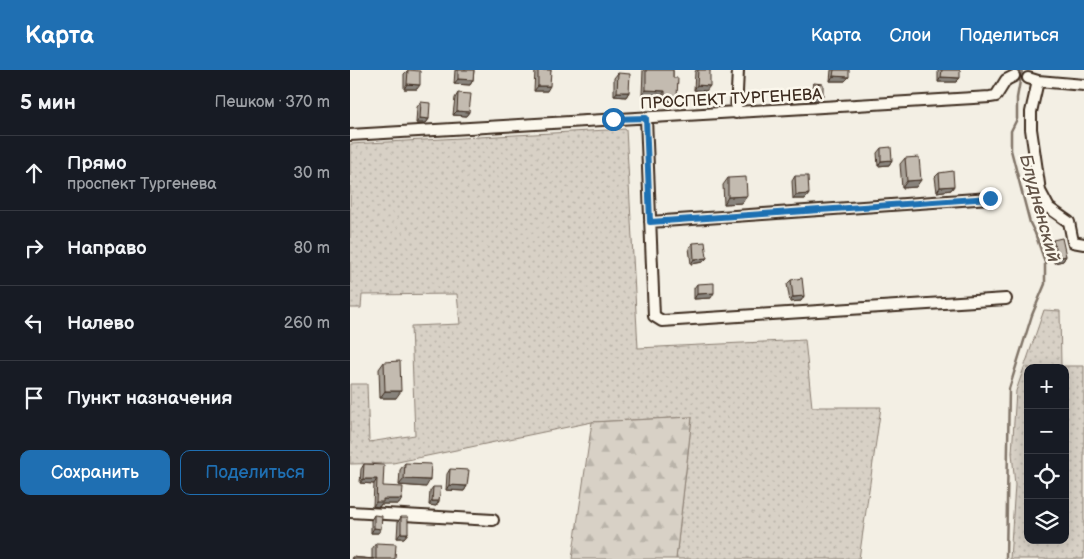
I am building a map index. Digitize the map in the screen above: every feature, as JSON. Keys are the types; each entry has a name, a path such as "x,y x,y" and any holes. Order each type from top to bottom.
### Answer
{"street":[{"path":"736,113 738,70"},
{"name":"ПРОСПЕКТ ТУРГЕНЕВА","path":"350,135 990,97 996,96 1006,80 1014,76"},
{"path":"1084,85 1033,80 1031,112 1040,191 1049,208 1069,222 1074,242 1084,244"},
{"path":"646,118 654,316 662,321 1006,299"},
{"path":"650,222 990,198"},
{"path":"350,512 493,520"}],"green space":[{"path":"626,129 638,348 805,340 812,407 881,407 859,559 676,559 692,417 592,422 393,463 350,464 350,384 367,384 369,442 415,435 411,326 460,324 457,294 362,295 361,308 350,308 350,144"},
{"path":"1044,310 1060,311 1061,364 1025,364"},
{"path":"1069,366 1084,366 1084,559 1010,559 1015,485 1012,453 1016,391 1024,368 1024,544 1069,544"},
{"path":"692,417 676,559 572,559 592,422"}],"building":[{"path":"408,70 420,71 420,85 407,84"},
{"path":"458,70 474,70 473,80 458,79"},
{"path":"538,70 551,70 550,86 538,86"},
{"path":"646,70 673,70 673,78 678,78 677,96 665,96 665,91 646,90"},
{"path":"698,70 710,70 710,86 697,85"},
{"path":"834,70 849,70 849,77 833,76"},
{"path":"942,70 960,70 960,78 941,77"},
{"path":"618,73 630,74 629,92 617,92"},
{"path":"814,83 823,84 823,96 813,96"},
{"path":"458,93 471,94 469,112 457,111"},
{"path":"421,102 430,103 429,119 420,118"},
{"path":"891,147 892,160 881,161 881,148"},
{"path":"919,157 921,180 907,181 905,158"},
{"path":"953,171 954,186 940,187 939,173"},
{"path":"795,176 808,176 809,194 796,195"},
{"path":"746,177 747,196 728,197 728,178"},
{"path":"1062,238 1066,256 1058,258 1053,240"},
{"path":"705,242 707,258 694,259 693,243"},
{"path":"802,278 804,296 793,297 791,280"},
{"path":"714,283 714,293 697,294 697,284"},
{"path":"400,361 401,391 385,391 384,362"},
{"path":"405,463 431,464 430,480 404,479"},
{"path":"364,464 384,465 383,486 403,487 402,499 383,499 383,502 376,502 377,479 363,479"},
{"path":"450,469 469,470 467,486 449,485"},
{"path":"433,487 441,487 439,501 432,501"},
{"path":"374,515 382,516 381,529 374,528"},
{"path":"401,517 408,517 408,533 401,533"},
{"path":"376,543 396,544 395,559 376,559"},
{"path":"352,557 374,559 352,559"}],"waterway":[{"name":"Блудненский","path":"1006,559 1009,389 1032,315 1045,284 1045,262 1030,223 1011,150 1011,131 1017,119 1017,98 1022,70"}],"route":[{"path":"613,119 646,118 650,222 990,198"}]}
